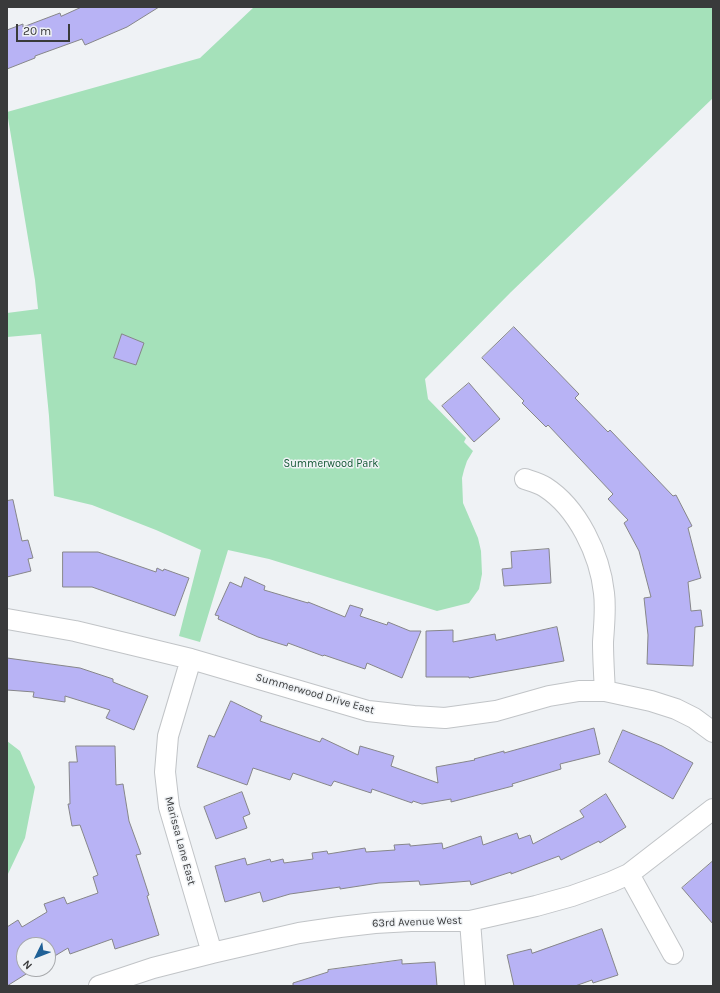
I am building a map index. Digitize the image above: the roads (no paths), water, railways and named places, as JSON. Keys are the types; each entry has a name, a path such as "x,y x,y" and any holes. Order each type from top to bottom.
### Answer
{"street":[{"path":"525,479 544,486 566,505 581,526 591,545 604,593 603,664 605,691"},
{"name":"Summerwood Drive East","path":"7,619 75,631 192,659 368,711 445,718 496,711 549,696 579,691 605,691 651,701 676,709 694,718 713,732"},
{"name":"Marissa Lane East","path":"192,659 168,736 164,772 169,807 212,952"},
{"name":"63rd Avenue West","path":"99,986 153,968 212,952 299,933 340,926 411,920 470,920 536,906 572,896 629,874 713,809"},
{"path":"629,874 673,954"},
{"path":"470,920 474,986"}],"park label":[{"name":"Summerwood Park","path":"331,464"}]}
